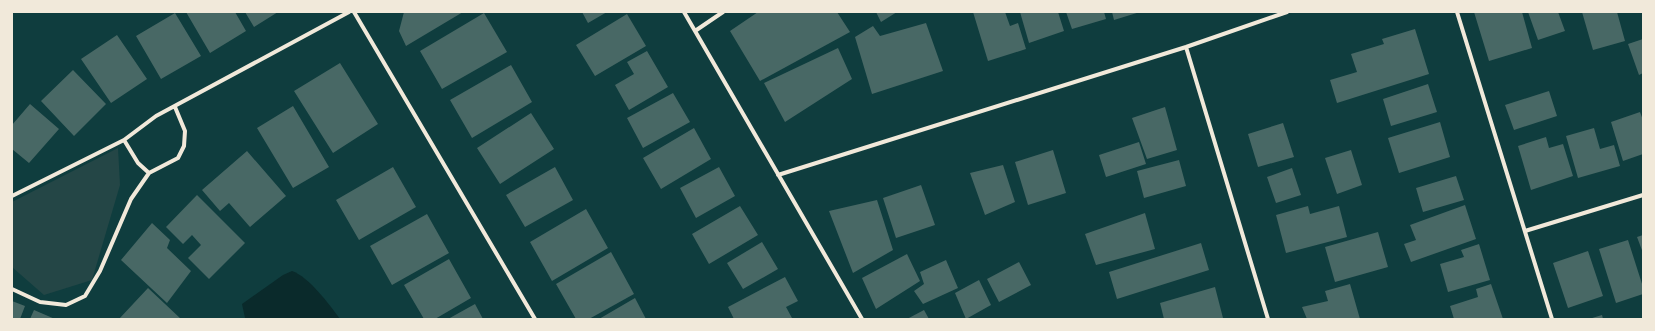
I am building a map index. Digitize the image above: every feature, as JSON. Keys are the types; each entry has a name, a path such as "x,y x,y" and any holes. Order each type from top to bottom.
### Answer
{"street":[{"path":"12,196 124,140 156,116 349,12"},
{"path":"354,12 535,319"},
{"path":"684,12 862,319"},
{"path":"695,31 723,12"},
{"path":"778,175 1186,47 1286,12"},
{"path":"1457,12 1552,319"},
{"path":"1186,47 1268,319"},
{"path":"12,289 40,302 53,304 66,305 86,296 100,271 131,199 149,173 178,158 184,146 185,131 174,107"},
{"path":"124,140 138,163 149,173"},
{"path":"1525,231 1643,195"}],"shaded area":[{"path":"118,148 120,185 92,280 44,295 12,267 12,202"},
{"path":"292,271 312,285 340,319 245,318 242,304 283,275"}],"building":[{"path":"186,12 235,12 246,31 210,53"},
{"path":"245,12 278,12 254,27"},
{"path":"404,12 463,12 406,46 399,31"},
{"path":"582,12 607,12 588,23"},
{"path":"758,12 837,12 850,32 760,81 730,31"},
{"path":"876,12 897,12 881,22"},
{"path":"973,12 1005,12 1010,26 1018,23 1026,49 988,61"},
{"path":"1020,12 1058,12 1064,31 1029,43"},
{"path":"1066,12 1104,12 1106,19 1072,29"},
{"path":"1112,12 1140,12 1114,20"},
{"path":"1474,12 1522,12 1532,48 1489,61"},
{"path":"1528,12 1558,12 1565,31 1538,40"},
{"path":"1582,12 1617,12 1625,41 1593,50"},
{"path":"175,13 201,56 161,79 136,36"},
{"path":"484,13 507,52 442,89 420,51"},
{"path":"627,14 646,46 595,76 576,45"},
{"path":"926,23 943,71 872,94 855,37 873,26 880,36"},
{"path":"1415,29 1429,74 1337,103 1330,80 1357,72 1351,54 1384,44 1382,39"},
{"path":"117,35 147,79 111,103 81,59"},
{"path":"1643,39 1643,73 1639,75 1628,44"},
{"path":"838,48 852,79 785,122 764,83"},
{"path":"647,51 668,87 629,110 615,85 634,74 627,62"},
{"path":"340,63 378,124 333,153 294,91"},
{"path":"511,65 532,102 472,138 450,100"},
{"path":"73,70 106,104 74,136 41,101"},
{"path":"1428,84 1437,112 1391,126 1383,99"},
{"path":"1549,91 1557,116 1514,130 1505,105"},
{"path":"673,93 690,122 643,148 627,118"},
{"path":"30,104 59,129 29,163 12,149 12,125"},
{"path":"293,106 329,167 293,188 257,128"},
{"path":"1165,107 1177,150 1147,159 1132,118"},
{"path":"1640,112 1643,120 1643,154 1623,161 1611,122"},
{"path":"531,113 554,149 500,184 477,148"},
{"path":"1440,122 1450,157 1399,173 1388,138"},
{"path":"1283,123 1294,157 1258,167 1248,134"},
{"path":"694,128 711,159 661,189 643,158"},
{"path":"1594,128 1600,149 1614,145 1620,166 1578,178 1566,136"},
{"path":"1546,137 1549,148 1563,144 1573,176 1531,190 1518,146"},
{"path":"1139,142 1146,164 1106,177 1099,155"},
{"path":"1053,150 1066,193 1028,205 1015,162"},
{"path":"1351,150 1362,185 1337,194 1325,158"},
{"path":"247,151 286,196 250,227 229,203 220,211 202,190"},
{"path":"1179,160 1186,186 1144,198 1137,171"},
{"path":"1003,165 1015,202 985,215 970,173"},
{"path":"393,167 416,207 359,240 336,200"},
{"path":"555,167 573,200 525,227 506,195"},
{"path":"719,167 735,196 696,218 680,188"},
{"path":"1292,168 1301,195 1276,203 1267,177"},
{"path":"1456,176 1464,200 1423,212 1416,188"},
{"path":"921,185 935,225 896,238 883,198"},
{"path":"197,195 245,243 209,279 188,258 201,245 192,235 183,244 166,227"},
{"path":"877,200 893,250 853,273 829,211"},
{"path":"1465,205 1476,239 1411,262 1404,244 1416,240 1410,225"},
{"path":"740,206 758,235 709,264 692,234"},
{"path":"1308,206 1310,214 1339,206 1347,237 1286,253 1276,215"},
{"path":"586,209 608,248 552,281 530,242"},
{"path":"1145,213 1155,249 1096,265 1085,234"},
{"path":"427,214 449,253 392,285 370,246"},
{"path":"152,223 170,240 167,248 191,271 167,303 121,260"},
{"path":"1378,232 1388,267 1335,282 1325,247"},
{"path":"1643,235 1643,253 1637,237"},
{"path":"1628,240 1643,287 1643,294 1616,303 1599,249"},
{"path":"762,242 778,269 743,289 727,263"},
{"path":"1201,243 1209,270 1117,299 1109,272"},
{"path":"1479,244 1490,280 1448,292 1440,264 1464,257 1461,250"},
{"path":"1588,251 1603,296 1568,308 1553,263"},
{"path":"611,252 634,294 589,319 576,319 556,284"},
{"path":"907,254 920,281 876,309 862,278"},
{"path":"449,259 471,298 435,319 424,319 404,285"},
{"path":"946,260 958,288 923,304 914,291 924,284 920,272"},
{"path":"1019,262 1031,285 999,302 987,279"},
{"path":"785,277 798,301 786,307 792,318 734,319 728,307"},
{"path":"979,280 991,305 966,319 955,293"},
{"path":"1350,284 1360,319 1307,319 1302,307 1328,301 1325,291"},
{"path":"1491,284 1503,319 1454,319 1450,306 1478,297 1476,289"},
{"path":"1215,287 1223,318 1164,319 1160,303"},
{"path":"148,288 181,319 119,319"},
{"path":"635,298 646,319 599,319"},
{"path":"12,301 25,306 20,319 12,319"},
{"path":"475,304 483,319 448,319"},
{"path":"34,310 55,319 30,319"},
{"path":"924,310 929,319 907,319"},
{"path":"1602,315 1603,319 1589,319"}]}
